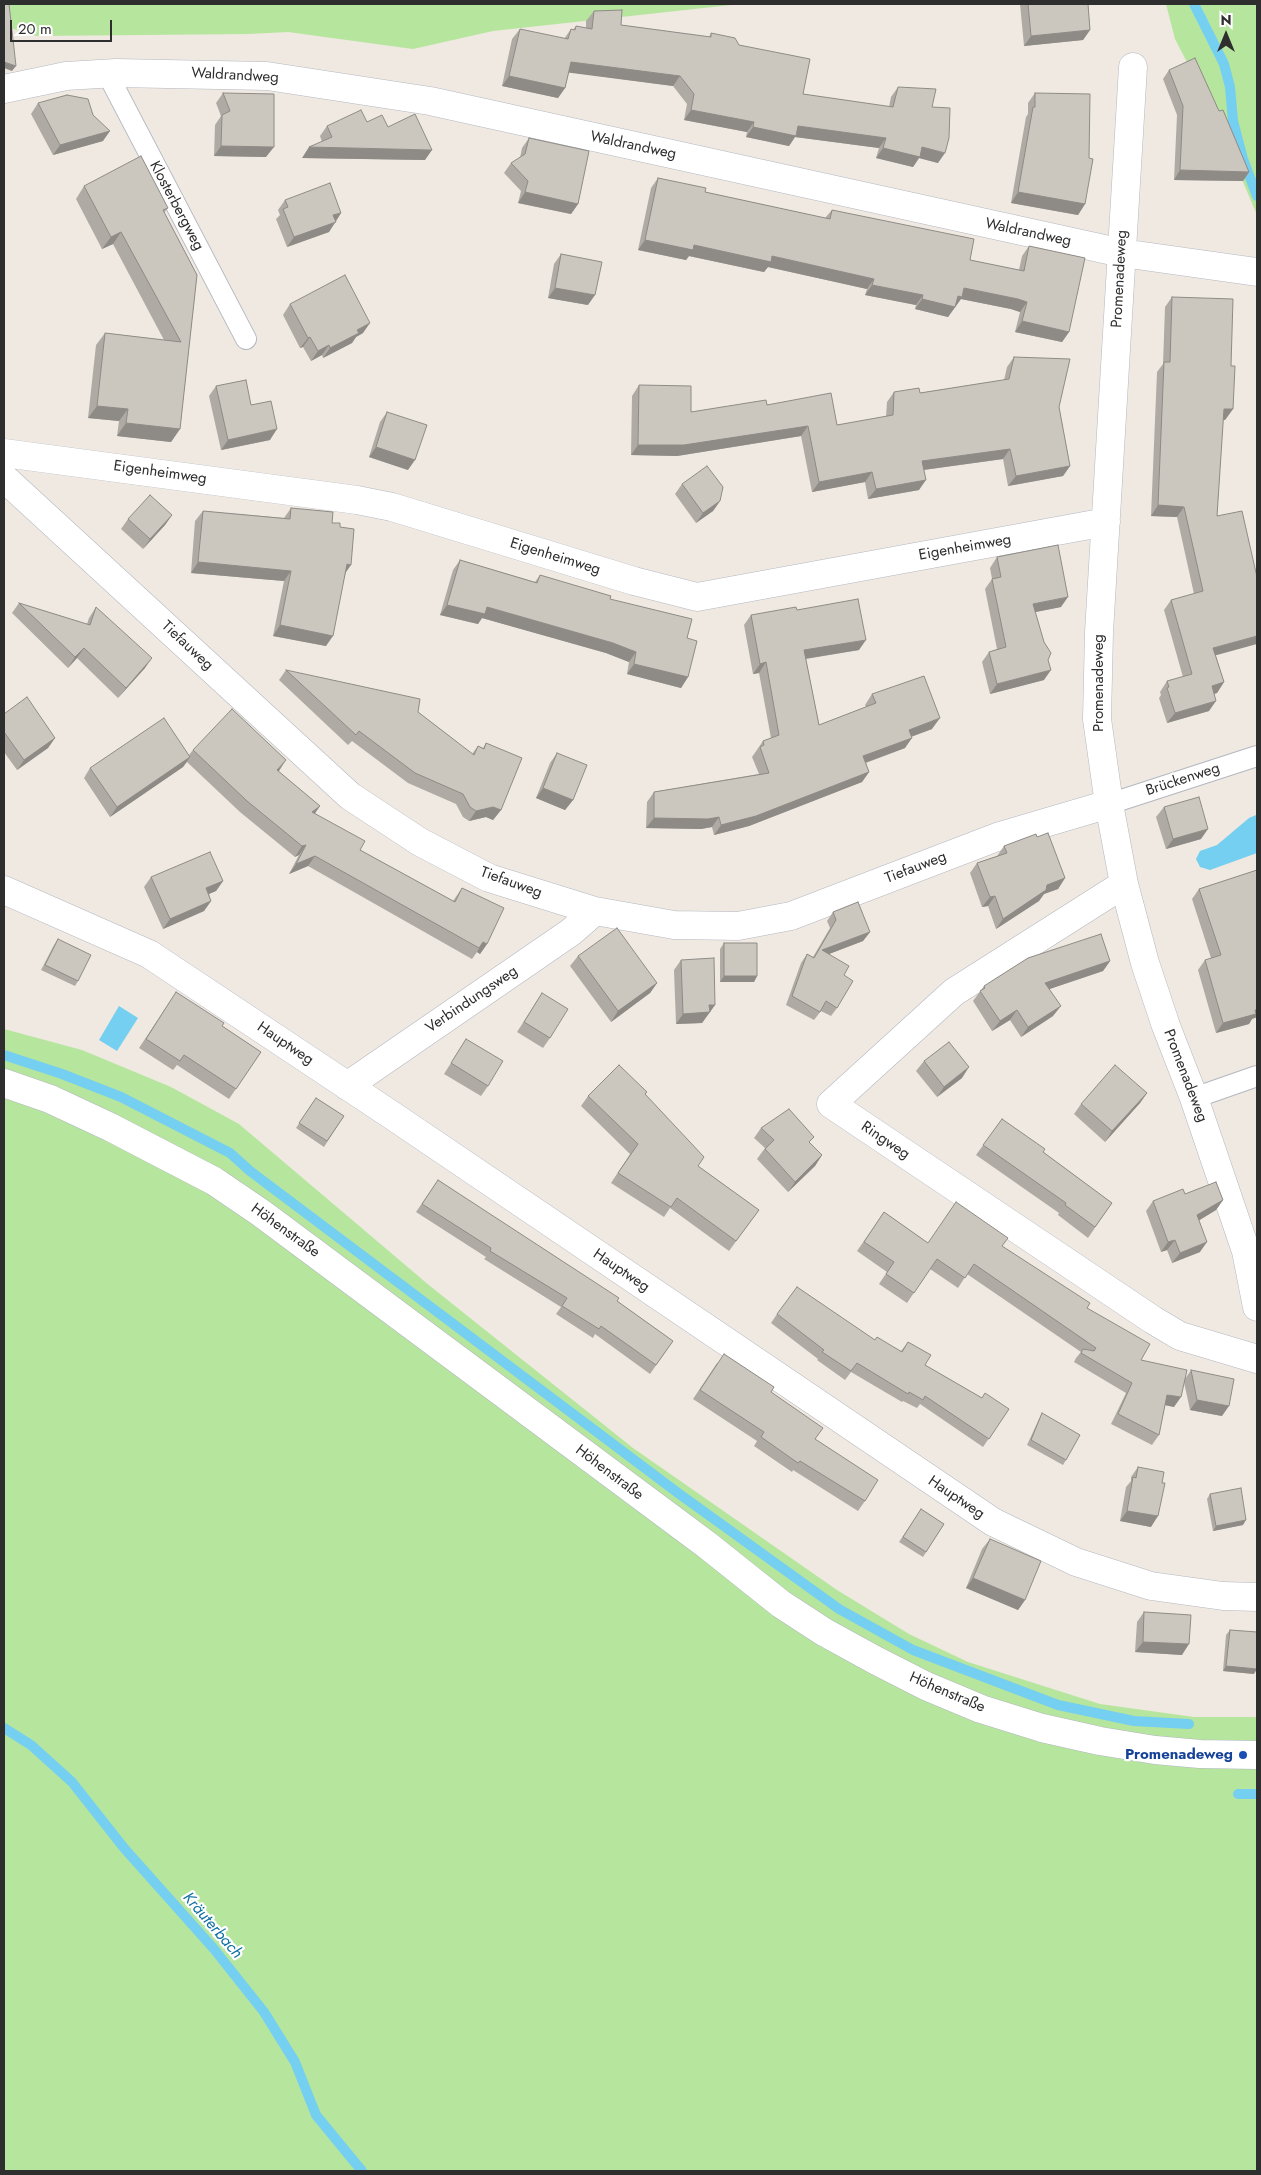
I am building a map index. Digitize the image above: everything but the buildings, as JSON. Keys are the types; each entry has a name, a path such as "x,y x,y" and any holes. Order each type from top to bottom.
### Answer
{"street":[{"name":"Promenadeweg","path":"1133,67 1099,632 1097,720 1109,804 1124,884 1148,972 1166,1026 1194,1098 1246,1251 1257,1307"},
{"name":"Waldrandweg","path":"4,89 66,76 107,74 267,76 430,101 1122,253 1257,272"},
{"name":"Eigenheimweg","path":"4,453 347,499 392,507 634,581 697,597 1106,522"},
{"name":"Tiefauweg","path":"4,478 350,796 420,842 489,878 595,911 683,925 738,926 791,916 997,837 1109,804"},
{"name":"Ringweg","path":"1124,884 954,992 831,1104 1153,1320 1180,1336 1257,1359"},
{"name":"Hauptweg","path":"4,890 149,954 993,1522 1076,1562 1151,1586 1223,1596 1257,1597"},
{"name":"Verbindungsweg","path":"347,1086 571,932 595,911"},
{"name":"Höhenstraße","path":"4,1082 50,1099 110,1127 214,1181 261,1213 675,1522 781,1604 824,1632 874,1660 926,1686 981,1709 1042,1728 1100,1741 1154,1750 1200,1754 1257,1755"}],"lane":[{"name":"Klosterbergweg","path":"107,74 246,338"},
{"name":"Brückenweg","path":"1109,804 1257,756"},
{"path":"1194,1098 1257,1076"}],"green space":[{"path":"4,4 740,4 493,31 413,49 288,32 36,36 4,26"},
{"path":"1166,4 1257,4 1257,215 1217,120 1175,39"},
{"path":"4,1029 82,1050 171,1087 239,1124 430,1286 633,1448 837,1590 909,1634 968,1662 1100,1704 1194,1717 1257,1717 1257,2171 4,2171"}],"water":[{"path":"1256,815 1257,853 1210,870 1200,867 1196,859 1200,851 1217,845 1249,818"},
{"path":"119,1006 138,1018 117,1051 99,1040"}],"waterway":[{"path":"1194,4 1224,64 1230,87 1233,121 1243,159 1257,196"},
{"path":"4,1055 62,1074 121,1097 230,1153 250,1171 678,1493 839,1609 913,1650 1058,1705 1134,1721 1189,1724"},
{"name":"Kräuterbach","path":"4,1728 31,1745 72,1782 124,1848 214,1949 264,2012 295,2062 316,2115 362,2171"},
{"path":"1238,1794 1257,1794"}],"place":[{"name":"Promenadeweg","path":"1243,1755"}]}
